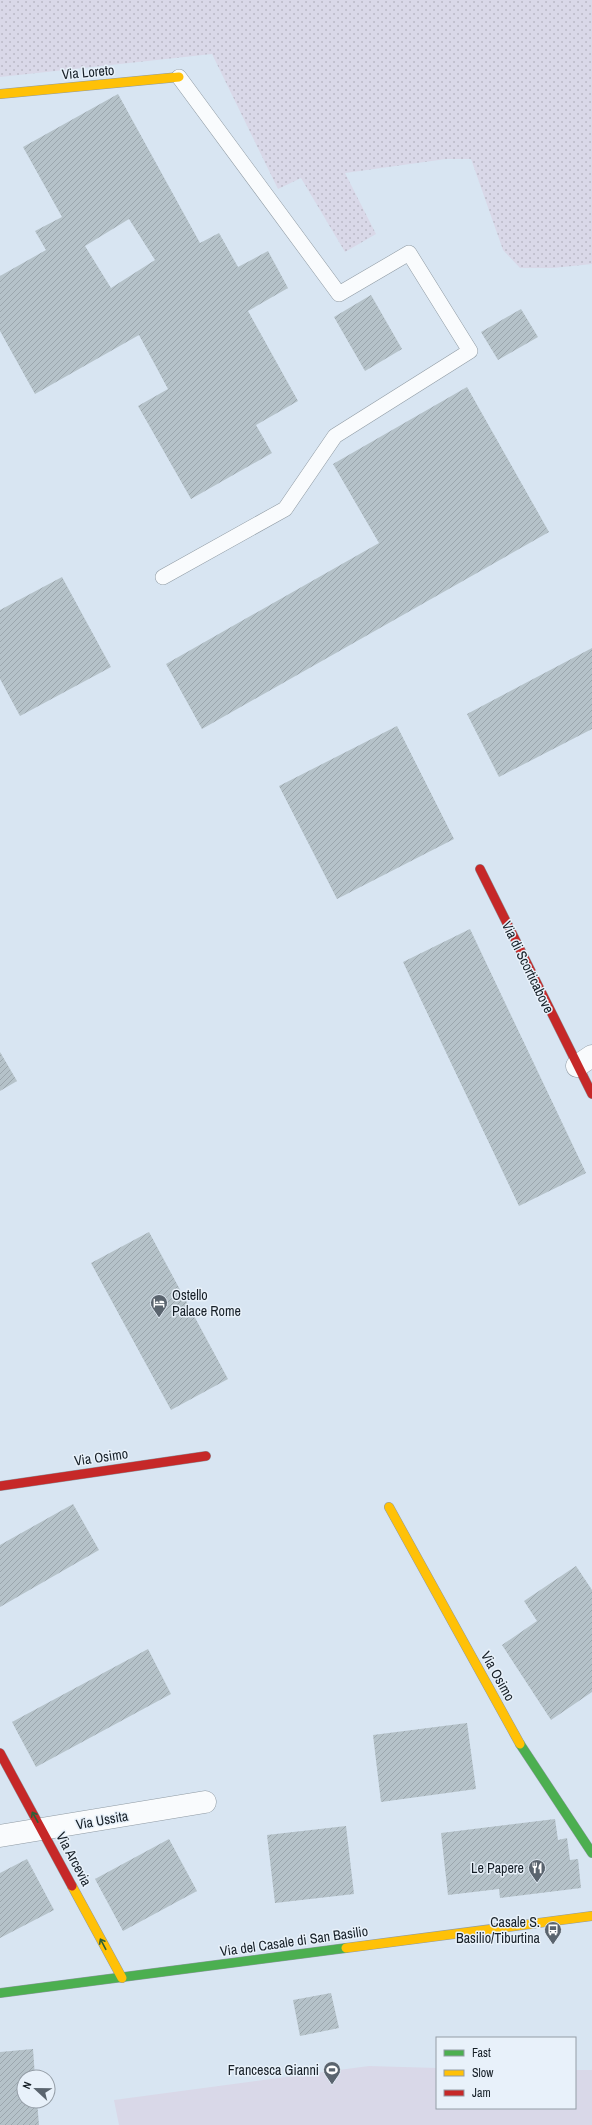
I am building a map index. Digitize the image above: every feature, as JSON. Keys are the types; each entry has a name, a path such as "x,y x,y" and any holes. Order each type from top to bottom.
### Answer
{"street":[{"name":"Via Loreto","path":"0,94 179,77"},
{"name":"Via di Scorticabove","path":"480,869 584,1061 592,1094"},
{"name":"Via Osimo","path":"0,1486 206,1456"},
{"name":"Via Osimo","path":"389,1508 526,1753 592,1853"},
{"name":"Via Arcevia","path":"0,1753 122,1978"},
{"name":"Via Ussita","path":"0,1836 205,1802"},
{"name":"Via del Casale di San Basilio","path":"0,1993 592,1916"}],"lane":[{"path":"163,577 285,509 335,436 470,351 409,253 339,294 179,77"}],"shaded area":[{"path":"0,0 592,0 592,264 553,268 520,268 503,250 471,159 446,159 345,173 376,234 345,252 301,178 278,189 212,54 0,77"},
{"name":"Francesca Gianni","path":"369,2066 436,2068 436,2109 576,2109 576,2070 592,2070 592,2125 119,2125 114,2100"}],"building":[{"path":"118,94 200,243 219,233 238,267 268,251 288,288 248,311 298,401 256,425 272,453 191,499 138,406 168,389 139,335 35,394 0,331 0,276 46,250 35,231 62,217 23,147","holes":["129,219 155,260 111,288 85,246"]},
{"path":"371,295 402,349 365,371 334,317"},
{"path":"521,309 538,337 498,360 481,332"},
{"path":"467,387 549,532 202,729 166,664 379,543 333,464"},
{"path":"62,577 111,667 20,716 0,679 0,610"},
{"path":"592,648 592,729 499,777 467,714"},
{"path":"397,726 454,839 337,899 279,786"},
{"path":"470,929 586,1173 519,1206 403,962"},
{"path":"0,1052 17,1081 0,1091"},
{"path":"149,1232 228,1379 171,1410 91,1263"},
{"path":"73,1504 99,1550 0,1607 0,1545"},
{"path":"576,1566 592,1590 592,1692 551,1720 502,1645 537,1621 524,1601"},
{"path":"148,1649 171,1694 36,1767 12,1722"},
{"path":"467,1723 476,1789 381,1802 373,1735"},
{"path":"555,1819 558,1840 567,1838 570,1860 578,1859 581,1888 500,1898 499,1889 448,1895 441,1833"},
{"path":"346,1826 354,1894 275,1903 267,1835"},
{"path":"169,1839 197,1891 123,1931 95,1879"},
{"path":"27,1859 54,1910 0,1938 0,1873"},
{"path":"331,1993 339,2028 300,2036 293,2000"},
{"path":"33,2049 34,2069 16,2069 16,2109 38,2109 39,2125 0,2125 0,2052"}],"traffic: fast":[{"path":"520,1744 592,1853"},
{"path":"0,1993 346,1948"}],"traffic: slow":[{"path":"0,94 179,77"},
{"path":"389,1507 520,1744"},
{"path":"72,1886 122,1978"},
{"path":"346,1948 592,1916"}],"traffic: jam":[{"path":"480,869 592,1094"},
{"path":"0,1486 206,1456"},
{"path":"0,1753 72,1886"}],"place":[{"name":"Ostello Palace Rome","path":"159,1318"},
{"name":"Le Papere","path":"537,1883"},
{"name":"Casale S. Basilio/Tiburtina","path":"553,1945"},
{"name":"Francesca Gianni","path":"332,2085"}]}
